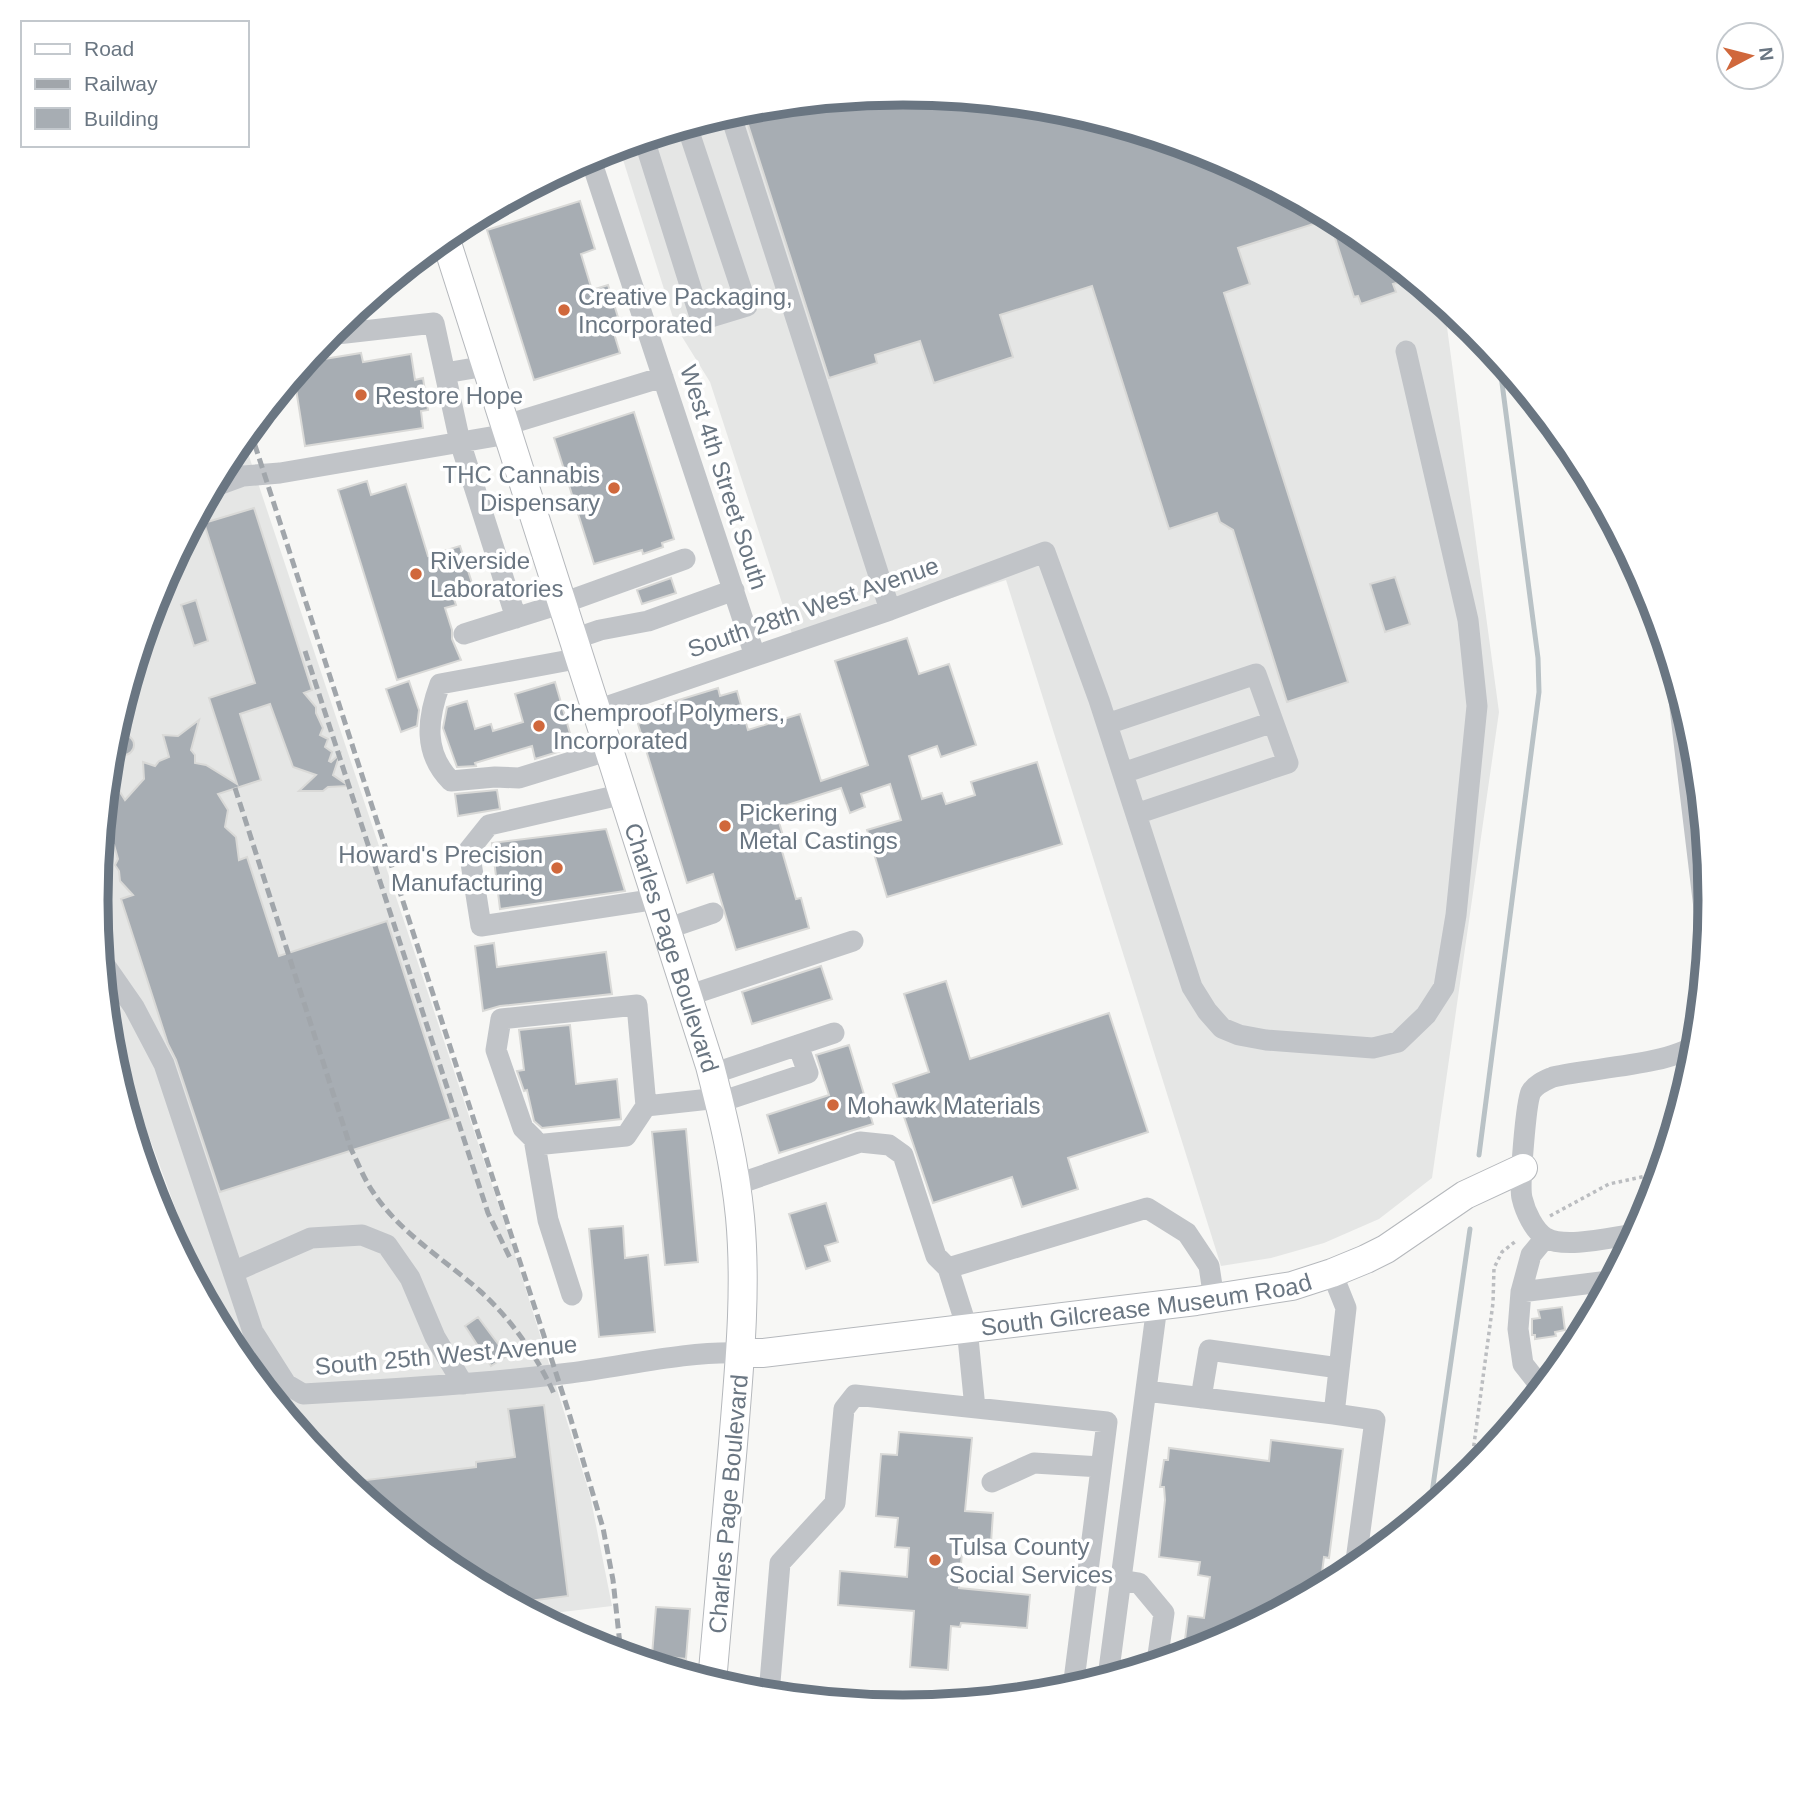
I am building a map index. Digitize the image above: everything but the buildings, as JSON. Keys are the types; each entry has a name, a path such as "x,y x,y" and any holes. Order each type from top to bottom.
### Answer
{"main road":[{"name":"Charles Page Boulevard","path":"448,248 717,1091 735,1185 743,1268 741,1353 713,1672"},
{"name":"South Gilcrease Museum Road","path":"741,1353 762,1353 1157,1306 1292,1286 1332,1273 1386,1249 1465,1195 1523,1168"}],"street":[{"path":"733,123 890,610"},
{"path":"647,147 701,320 747,306 690,134"},
{"name":"West 4th Street South","path":"594,168 755,656"},
{"path":"346,333 434,323 460,442 516,618"},
{"path":"1136,814 1288,764 1256,674 1107,724 1123,773 1136,814 1192,987 1222,1028 1239,1035 1266,1040 1373,1048 1398,1042 1426,1015 1444,987 1456,915 1477,706 1468,620 1406,351"},
{"path":"445,373 486,366"},
{"path":"227,482 243,476 280,473 460,442 507,430 663,377"},
{"name":"South 28th West Avenue","path":"597,710 890,610 1045,552 1107,724"},
{"path":"464,634 563,603 685,559"},
{"path":"610,750 519,778 495,777 451,782 439,770 429,734 429,718 440,684 578,649 600,630 648,621 734,590"},
{"path":"1123,773 1273,722"},
{"path":"1689,784 1693,814"},
{"path":"624,794 489,825 469,850 481,926 657,899"},
{"path":"666,929 713,913"},
{"path":"687,996 853,941"},
{"name":"South 25th West Avenue","path":"112,976 134,1007 164,1064 253,1332 286,1384 303,1394 463,1384 571,1373 711,1352 741,1353"},
{"path":"535,1145 626,1136 646,1106 637,1005 501,1019 496,1050 523,1128 534,1139 535,1145 548,1220 572,1295"},
{"path":"717,1091 798,1045 834,1033"},
{"path":"646,1106 808,1073 798,1045"},
{"path":"1623,1235 1559,1243 1539,1232 1521,1196 1526,1109 1531,1093 1538,1083 1553,1077 1683,1052"},
{"path":"735,1185 860,1142 889,1145 903,1155 936,1256 948,1268 967,1328 975,1408"},
{"path":"948,1268 1147,1208 1187,1233 1209,1266 1214,1298"},
{"path":"1536,1381 1523,1364 1518,1329 1521,1292 1539,1232"},
{"path":"233,1272 311,1238 362,1235 387,1245 410,1278 435,1337 463,1384"},
{"path":"1332,1273 1346,1308 1334,1414"},
{"path":"1521,1292 1600,1282"},
{"path":"1109,1668 1157,1306"},
{"path":"1201,1398 1209,1350 1339,1368"},
{"path":"1146,1391 1375,1420 1357,1552"},
{"path":"770,1683 780,1563 835,1503 844,1409 855,1395 1107,1422 1075,1676"},
{"path":"992,1482 1034,1463 1101,1467"},
{"path":"1120,1580 1139,1583 1164,1613 1158,1653"}],"path":[{"path":"1473,1454 1493,1303 1494,1268 1502,1252 1539,1232 1587,1194 1609,1184 1648,1176"}],"shaded area":[{"path":"903,105 1007,112 1058,120 1159,147 1207,166 1255,187 1345,239 1387,269 1446,320 1499,712 1432,1178 1379,1219 1324,1243 1271,1258 1221,1266 1006,580 797,649 710,382 676,327 622,157 697,132 748,120 799,112"},
{"path":"247,451 511,1242 590,1495 612,1606 551,1613 461,1561 379,1498 305,1424 272,1384 215,1297 189,1245 130,1086 123,1055 110,952 110,848 123,745 150,644 190,548"}],"waterway":[{"path":"1479,1155 1539,692 1538,658 1501,376"},
{"path":"1432,1493 1470,1229"}],"railway":[{"path":"254,442 569,1413 603,1528 613,1580 620,1642"},
{"path":"305,651 488,1213 511,1260"},
{"path":"235,788 351,1149 367,1182 396,1220 480,1291 513,1326 532,1353 555,1396"}],"place":[{"name":"Creative Packaging, Incorporated","path":"564,310"},
{"name":"Restore Hope","path":"361,395"},
{"name":"THC Cannabis Dispensary","path":"614,488"},
{"name":"Riverside Laboratories","path":"416,574"},
{"name":"Chemproof Polymers, Incorporated","path":"539,726"},
{"name":"Pickering Metal Castings","path":"725,826"},
{"name":"Howard's Precision Manufacturing","path":"557,868"},
{"name":"Mohawk Materials","path":"833,1105"},
{"name":"Tulsa County Social Services","path":"935,1560"}]}
